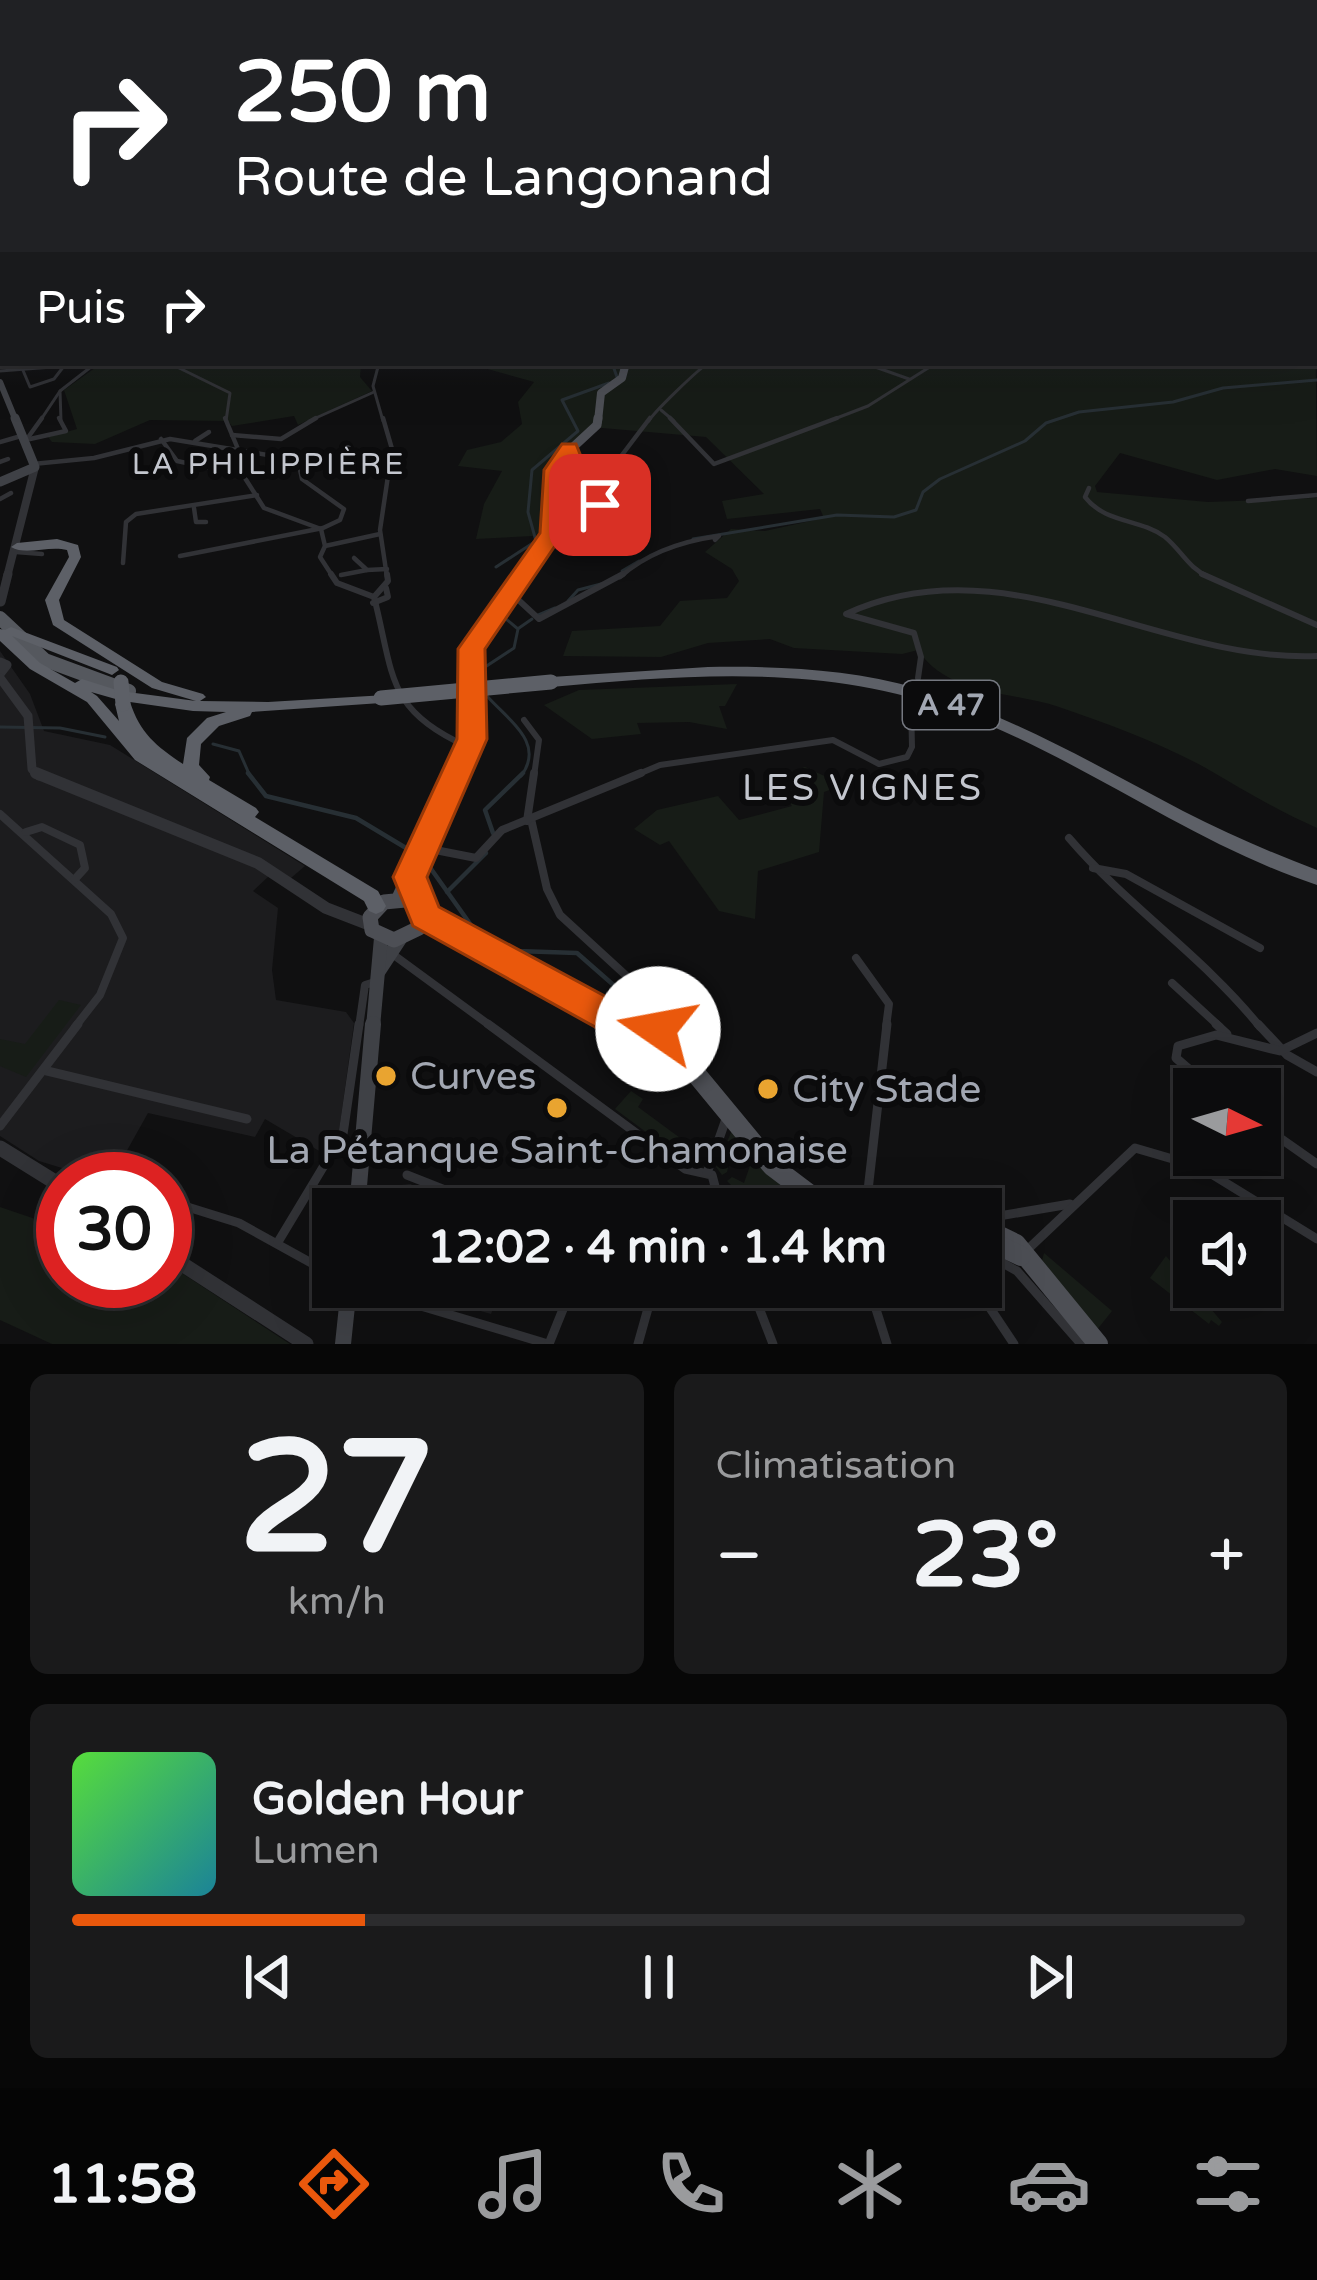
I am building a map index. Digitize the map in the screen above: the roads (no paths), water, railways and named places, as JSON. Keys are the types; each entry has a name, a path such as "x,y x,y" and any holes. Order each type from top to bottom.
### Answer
{"highway":[{"path":"15,554 50,543 73,548 75,557 52,601 58,622 157,685 207,700"},
{"path":"4,628 30,660 92,699 141,756 371,896 390,922"},
{"path":"4,628 98,662 125,692 124,719 139,741 208,784 390,922"},
{"name":"A 47","path":"30,660 65,678 127,697 206,706 280,706 740,662 880,677 988,711 1208,824 1317,868"},
{"name":"A 47","path":"550,679 743,668 874,682 965,710 1188,825 1317,878"},
{"name":"A 47","path":"125,692 207,700 382,695"},
{"path":"208,784 191,767 188,754 202,730 229,715 280,706"}],"main road":[{"path":"359,1188 378,978 390,922 470,746 472,649 551,534 554,470 569,448 597,424 600,396 622,378 625,366"},
{"path":"0,382 34,465 5,479"},
{"path":"390,922 422,922 455,934 687,1063 772,1166 801,1188"},
{"path":"390,922 422,922"},
{"path":"1002,1243 1021,1256 1071,1323 1098,1344"},
{"path":"343,1344 349,1308"}],"street":[{"path":"0,371 64,366"},
{"path":"22,368 30,388 54,379 64,366"},
{"path":"25,439 60,391 89,366"},
{"path":"175,366 230,393 224,415 241,446 237,450"},
{"path":"321,529 325,546 320,556 333,580 374,600 388,597 380,534 392,454 389,426 374,392 378,366"},
{"path":"569,448 587,499 600,505 596,493 602,480 644,434 652,410 661,410 690,382 692,371 703,366"},
{"path":"871,366 909,380"},
{"path":"661,410 714,464 868,406 932,366"},
{"path":"1,440 66,431 59,420 60,391"},
{"path":"232,435 281,439 292,428 374,392"},
{"path":"195,441 209,432"},
{"path":"161,439 177,461 237,472 251,481 266,509 321,529"},
{"path":"1,602 34,482 34,465 94,458 161,439 195,441 292,458 302,464 303,481 343,506 340,520 321,529 180,556"},
{"path":"348,447 369,456"},
{"path":"356,462 392,454"},
{"path":"0,462 8,459"},
{"path":"5,479 34,482"},
{"path":"1089,488 1085,496 1096,510 1162,535 1180,560 1197,572 1317,625"},
{"path":"0,499 11,494"},
{"path":"123,563 126,522 139,512 194,508 257,495"},
{"path":"1248,501 1317,495"},
{"path":"194,508 196,522 206,522"},
{"path":"325,546 380,534"},
{"path":"508,594 519,597 539,619 581,593 614,582 637,562 695,538 719,536 715,540"},
{"path":"0,563 15,554 42,554"},
{"path":"354,558 367,571"},
{"path":"341,575 387,569"},
{"path":"917,678 925,647 921,637 904,627 846,614 898,592 952,592 1106,612 1255,658 1317,656"},
{"path":"374,600 402,705 436,733 470,746"},
{"path":"0,662 7,668 0,676 29,727 32,769 42,779 254,862 340,915 390,922 685,1168 711,1176"},
{"path":"418,853 473,859 494,836 660,765 833,740 879,764 900,760 912,747 911,703"},
{"path":"524,720 539,740 529,820 549,896 560,915 656,1003 660,1023 651,1041"},
{"path":"0,814 122,927 121,949 100,995 0,1126"},
{"path":"25,833 42,827 80,845 85,868 74,879"},
{"path":"1069,838 1093,868 1253,1011 1280,1051"},
{"path":"1093,868 1116,869 1260,948"},
{"path":"856,958 856,965 870,975 889,1004 875,1188"},
{"path":"278,1242 343,1134 365,985 378,978"},
{"path":"1172,983 1227,1034 1280,1051 1317,1072"},
{"path":"1280,1051 1317,1033"},
{"path":"1184,1068 1175,1051 1186,1040 1227,1034"},
{"path":"43,1070 247,1119"},
{"path":"717,1188 711,1176 730,1110"},
{"path":"1281,1139 1317,1164"},
{"path":"0,1148 36,1169"},
{"path":"1021,1256 1129,1149 1147,1149 1200,1168 1317,1239"},
{"path":"407,1175 440,1188"},
{"path":"1002,1215 1074,1203"},
{"path":"192,1208 239,1223 312,1262"},
{"path":"1002,1263 1017,1271 1071,1323 1081,1344"},
{"path":"192,1270 307,1344"},
{"path":"423,1308 549,1344 564,1308"},
{"path":"638,1344 648,1308"},
{"path":"759,1308 773,1344"},
{"path":"874,1308 887,1344"},
{"path":"990,1308 1014,1344"}],"waterway":[{"path":"613,366 617,377"},
{"path":"693,539 837,515 894,517 916,510 923,492 940,479 1025,441 1046,423 1079,412 1173,402 1223,388 1317,380"},
{"path":"496,567 536,541 528,512 532,470 578,431 562,400 609,383"},
{"path":"622,571 639,561"},
{"path":"568,601 578,590 601,584"},
{"path":"536,616 555,608"},
{"path":"482,669 514,648 518,629 500,614"},
{"path":"519,628 532,619"},
{"path":"487,696 527,743 528,764 522,774"},
{"path":"0,727 60,728 105,737"},
{"path":"213,744 239,751 250,775"},
{"path":"493,833 485,810 522,774"},
{"path":"250,775 266,796 356,818 411,851"},
{"path":"447,892 486,853"},
{"path":"424,859 447,892"},
{"path":"447,892 473,928 517,951 577,953 626,996 647,1024"}],"place":[{"name":"Curves","path":"386,1076"},
{"name":"City Stade","path":"768,1089"},
{"name":"La Pétanque Saint-Chamonaise","path":"557,1108"}],"district":[{"name":"LA PHILIPPIÈRE","path":"269,464"},
{"name":"LES VIGNES","path":"863,788"}]}
